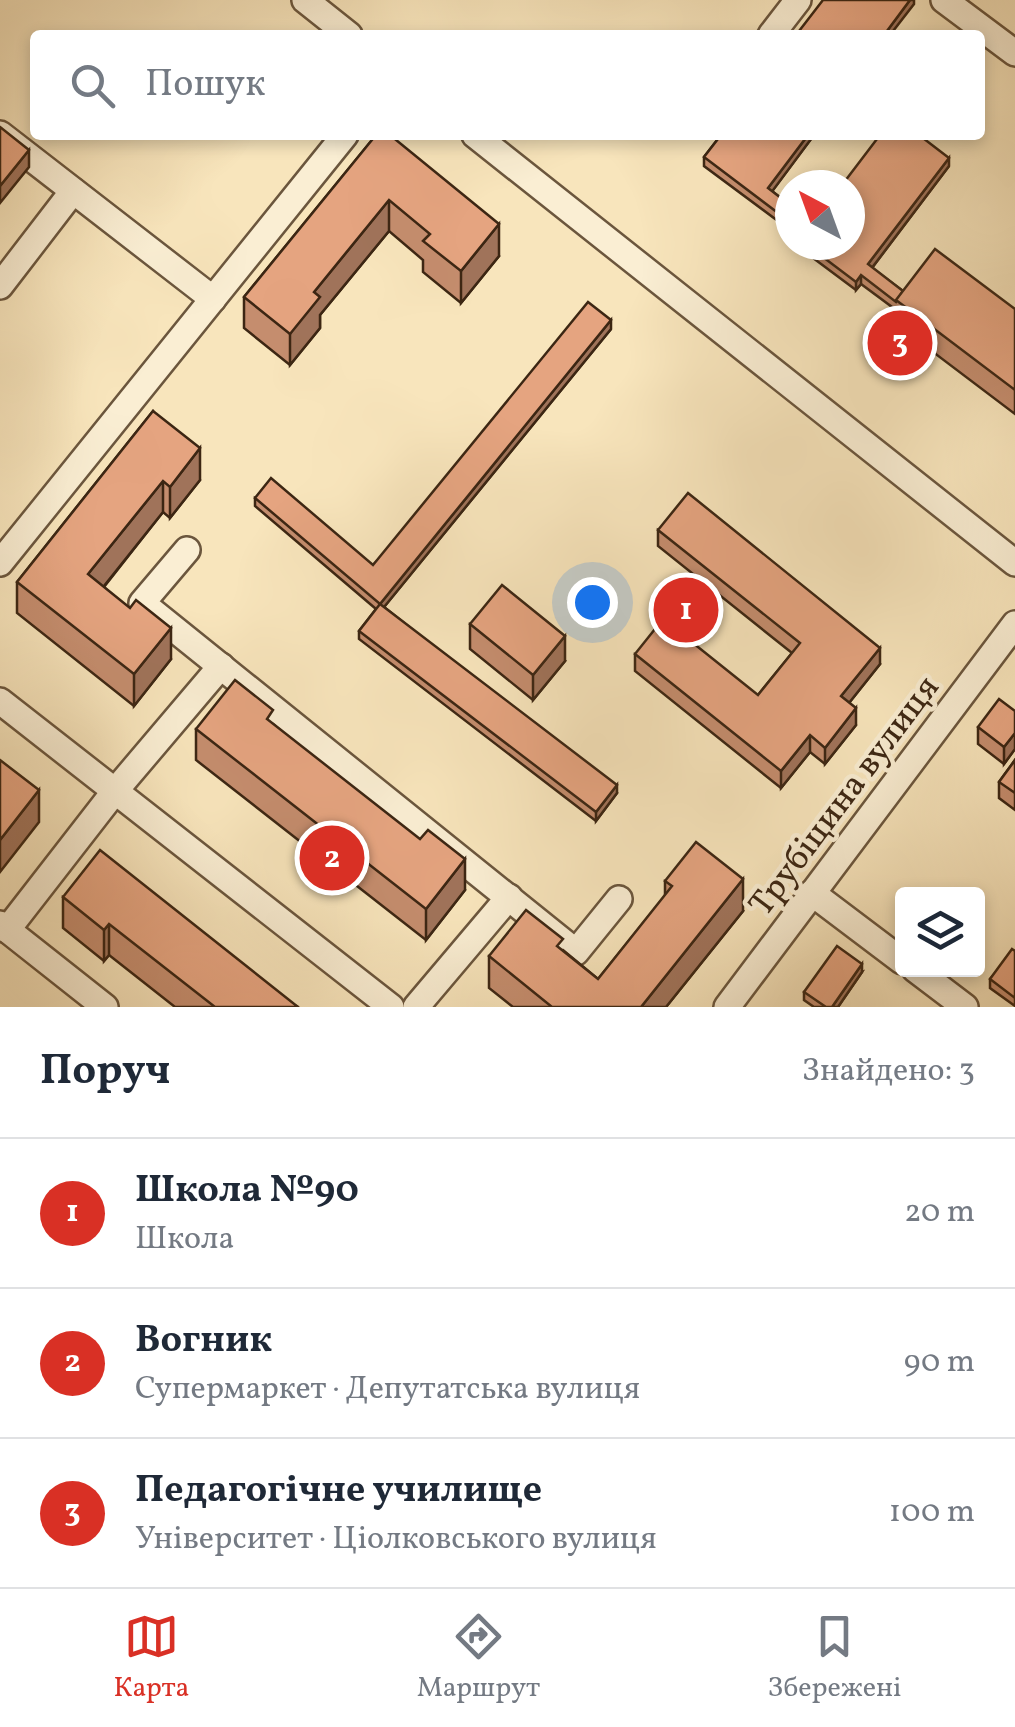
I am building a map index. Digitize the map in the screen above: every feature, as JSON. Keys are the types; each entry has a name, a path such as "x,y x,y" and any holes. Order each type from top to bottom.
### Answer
{"street":[{"path":"305,0 343,30"},
{"path":"775,30 798,0"},
{"path":"944,0 1015,52"},
{"path":"0,134 213,299"},
{"path":"0,563 341,140"},
{"path":"481,140 1015,563"},
{"path":"0,286 74,191"},
{"path":"187,550 142,604 576,952 620,899"},
{"name":"Трубіцина вулиця","path":"727,1007 1015,624"},
{"path":"105,1007 4,927 221,666"},
{"path":"0,700 391,1007"},
{"path":"812,894 895,955"},
{"path":"416,1007 509,898"},
{"path":"924,977 965,1007"}],"building":[{"path":"823,0 910,0 888,30 800,30"},
{"path":"0,127 29,150 0,186"},
{"path":"372,140 396,140 499,224 461,271 423,241 430,234 389,200 314,292 320,297 290,334 244,297"},
{"path":"717,140 804,140 782,170 775,170 775,179 768,188 775,193 775,211 704,157"},
{"path":"876,140 926,140 949,158 868,264 903,291 896,302 861,275 856,282 827,260 865,260 865,170 853,170"},
{"path":"935,249 1015,309 1015,390 896,300"},
{"path":"588,302 611,320 380,604 255,498 271,478 373,565"},
{"path":"153,411 200,448 170,487 163,481 88,574 130,608 136,600 171,628 134,674 17,582"},
{"path":"688,493 880,648 841,696 856,708 825,748 810,735 781,771 635,654 663,619 758,695 800,643 658,530"},
{"path":"502,585 565,636 533,675 470,624"},
{"path":"380,604 617,785 596,812 359,631"},
{"path":"235,680 273,710 267,719 420,839 428,830 465,859 426,909 196,729"},
{"path":"999,699 1015,711 1015,733 1004,747 978,727"},
{"path":"0,760 39,790 0,840"},
{"path":"1015,760 1015,793 999,782"},
{"path":"696,842 743,879 641,1007 552,1007 489,956 526,910 563,939 557,946 598,979 672,886 665,881"},
{"path":"100,850 298,1007 215,1007 109,924 104,930 63,897"},
{"path":"837,946 862,964 832,1007 826,1007 804,992"},
{"path":"1012,949 1015,951 1015,998 990,979"}],"place":[{"name":"Педагогічне училище","path":"900,343"},
{"name":"Школа №90","path":"686,610"},
{"name":"Вогник","path":"332,858"}]}
